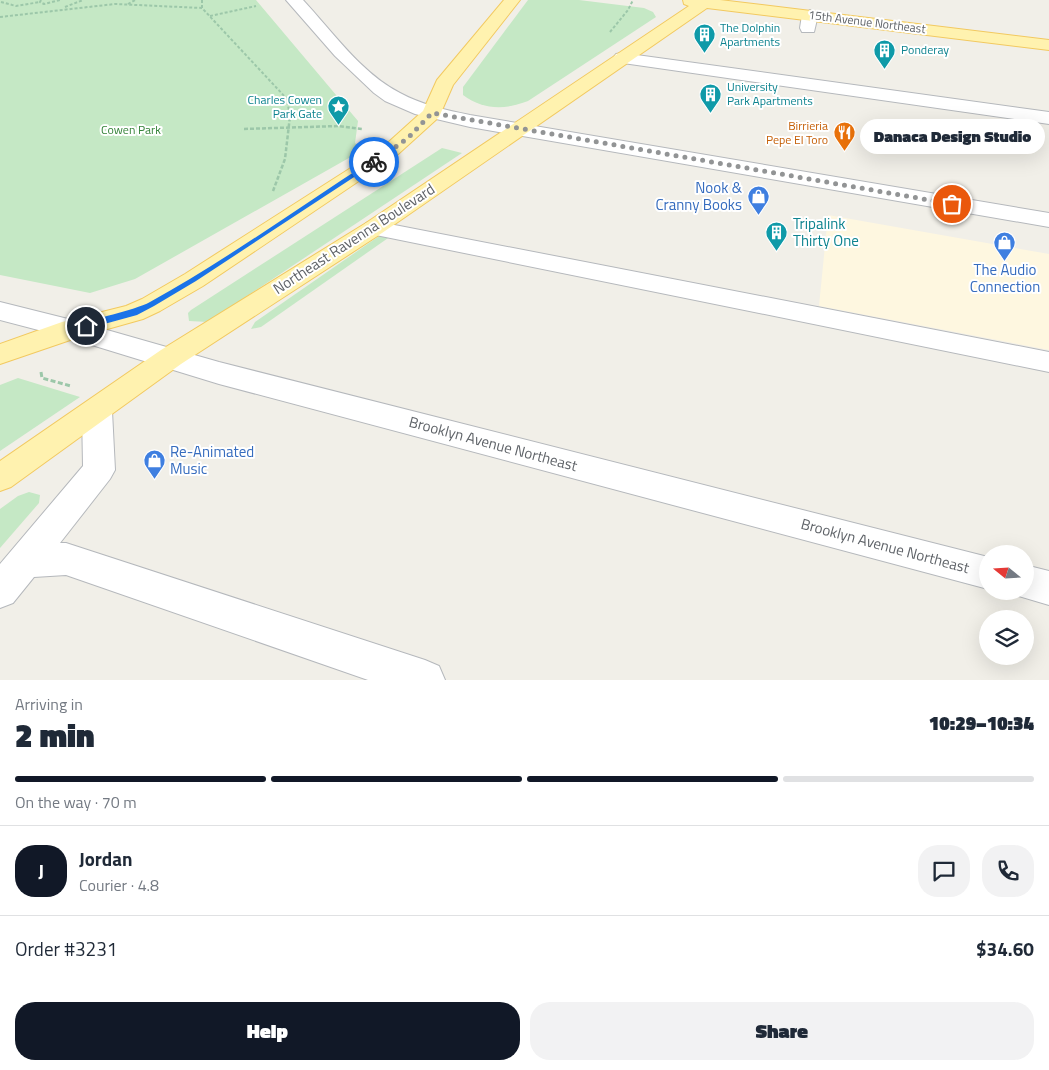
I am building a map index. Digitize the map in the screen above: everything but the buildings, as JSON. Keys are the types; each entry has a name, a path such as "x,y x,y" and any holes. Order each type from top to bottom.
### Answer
{"main road":[{"path":"0,354 72,330 134,313 194,280 389,152 408,138 432,113 444,84 512,0"},
{"name":"15th Avenue Northeast","path":"686,0 706,1 809,22 1049,45"},
{"name":"Northeast Ravenna Boulevard","path":"0,478 171,357 374,228 706,1"}],"street":[{"path":"294,0 368,78 391,96 432,113 518,130 1049,220"},
{"path":"622,58 1049,118"},
{"path":"374,228 1049,362"},
{"name":"Brooklyn Avenue Northeast","path":"0,311 171,357 220,373 979,570"},
{"path":"0,591 99,470 97,411"},
{"path":"26,561 66,559 425,680"},
{"path":"1034,584 1049,588"}],"path":[{"path":"0,2 16,6 40,1 49,4 60,0"},
{"path":"60,9 83,0"},
{"path":"127,4 135,0"},
{"path":"202,0 202,8 287,100 292,113 282,173 269,195"},
{"path":"631,4 633,0"},
{"path":"47,10 49,4"},
{"path":"0,17 47,10 127,4 202,8"},
{"path":"209,16 256,6"},
{"path":"244,129 338,126 362,129"},
{"path":"41,371 42,378 75,387"}],"shaded area":[{"path":"828,215 1049,254 1049,350 819,306"}],"green space":[{"name":"Cowen Park","path":"0,0 256,0 358,121 355,143 363,150 135,279 90,293 0,275"},
{"path":"528,0 579,0 644,8 653,12 656,17 528,101 503,107 478,104 463,95 463,87"},
{"path":"442,148 462,153 208,322 189,321 188,313 191,310"},
{"path":"382,234 391,236 261,327 251,329 255,322"},
{"path":"18,378 80,397 0,451 0,385"},
{"path":"29,492 40,495 39,503 0,548 0,509 18,496"}],"way so far":[{"path":"374,162 408,138 432,113 518,130 952,204"}],"place":[{"name":"The Dolphin Apartments","path":"704,54"},
{"name":"Ponderay","path":"885,69"},
{"name":"University Park Apartments","path":"711,113"},
{"name":"Charles Cowen Park Gate","path":"338,126"},
{"name":"Birrieria Pepe El Toro","path":"844,152"},
{"name":"Danaca Design Studio","path":"952,204"},
{"name":"Nook & Cranny Books","path":"758,216"},
{"name":"Tripalink Thirty One","path":"777,252"},
{"name":"The Audio Connection","path":"1005,261"},
{"name":"Re-Animated Music","path":"154,480"}],"route":[{"path":"86,326 134,313 151,305 194,280 374,162"}]}
